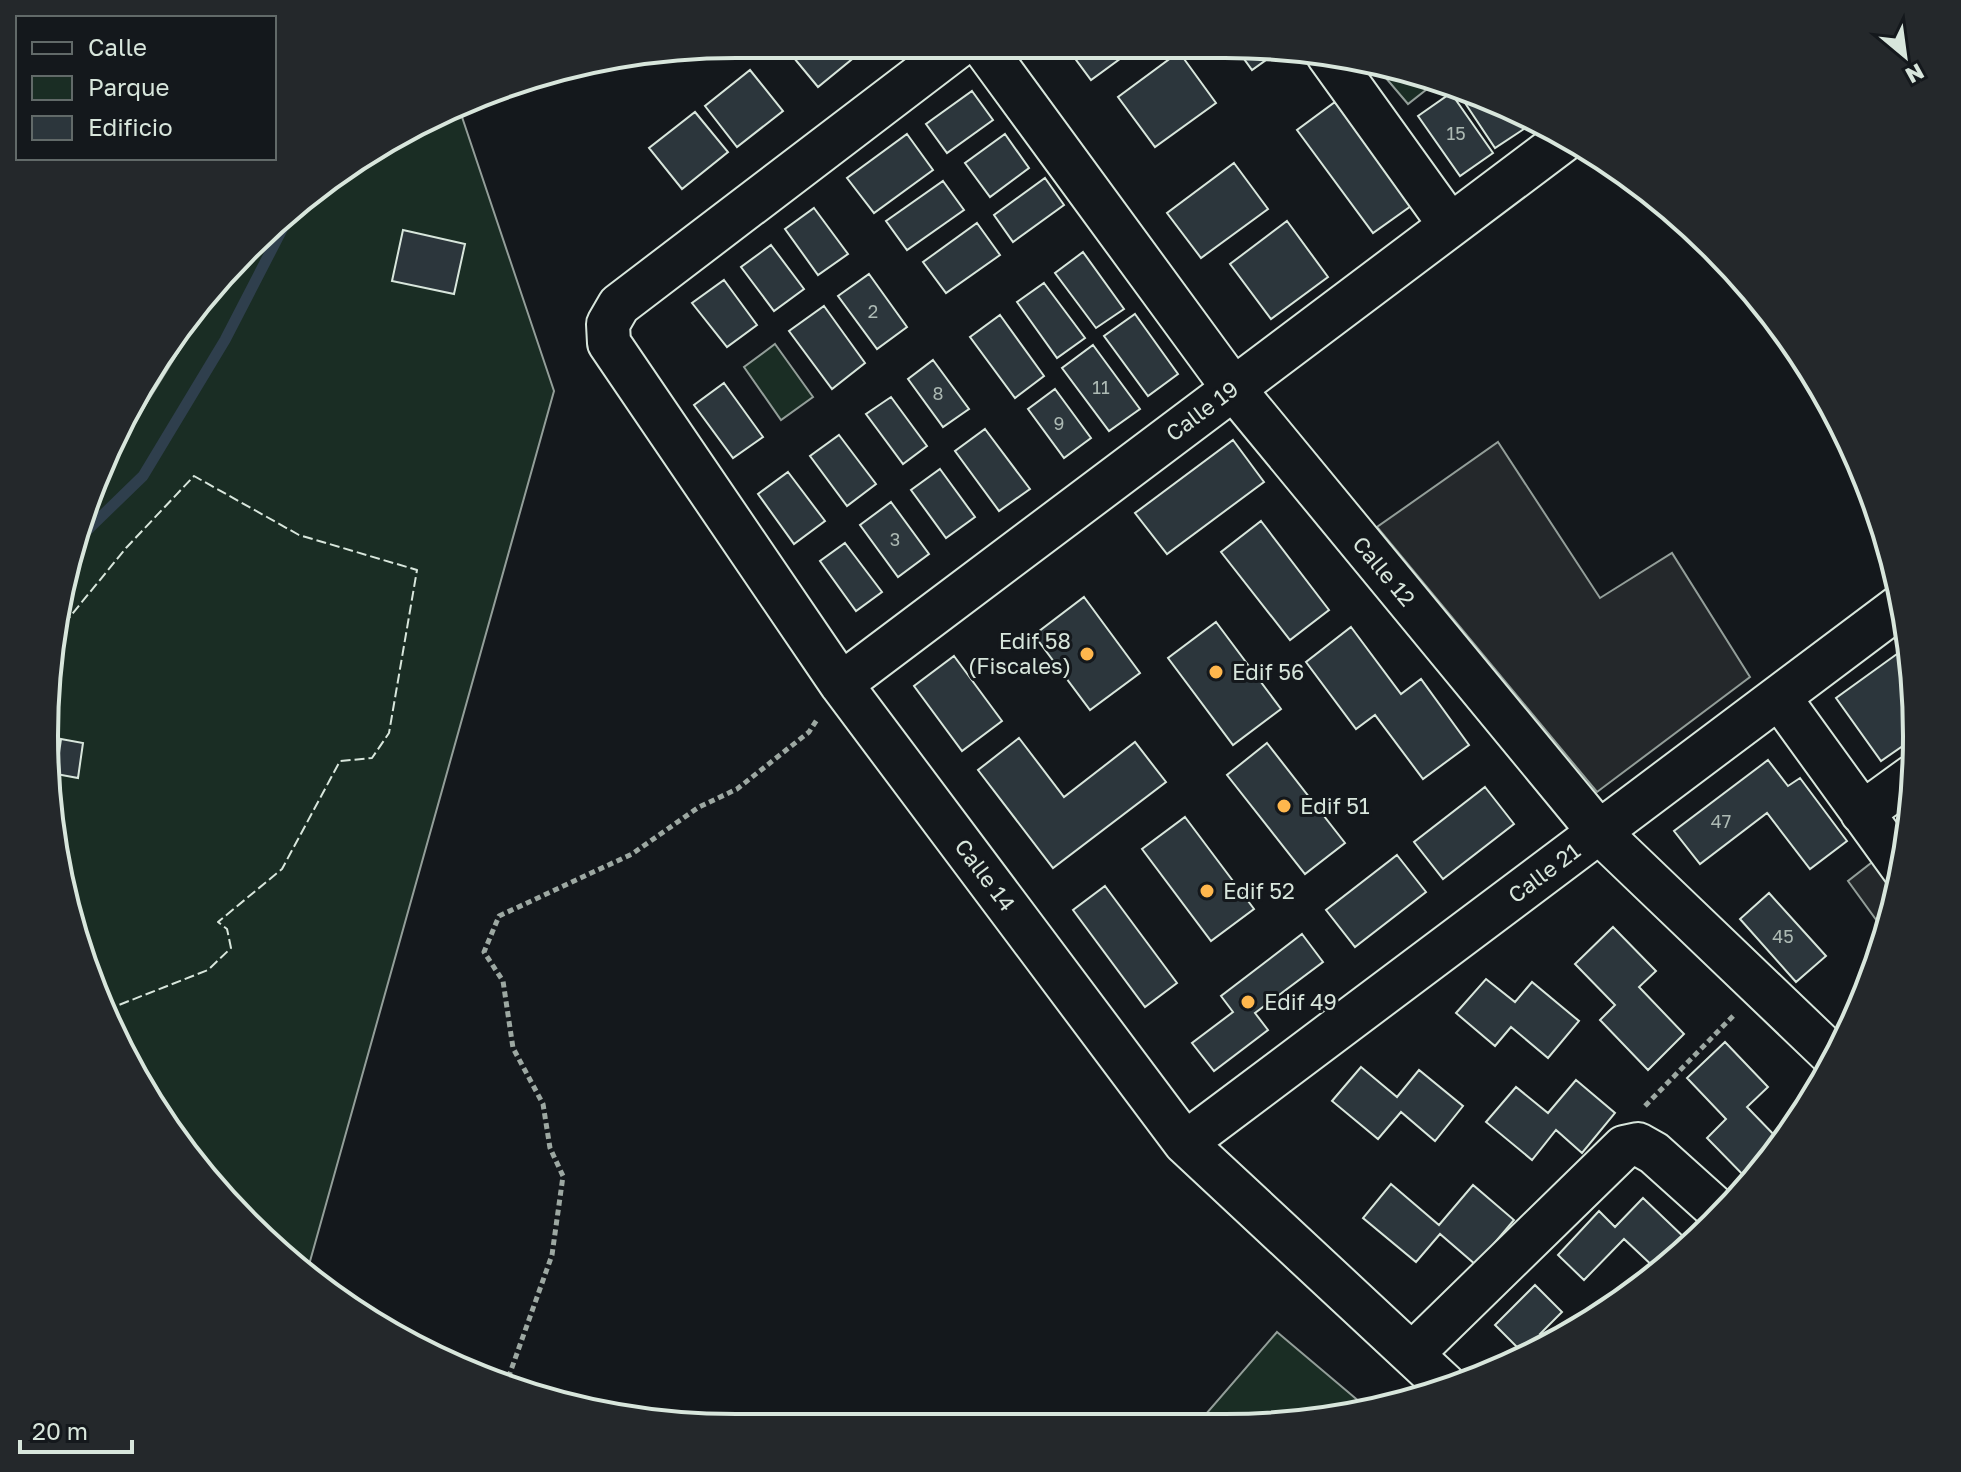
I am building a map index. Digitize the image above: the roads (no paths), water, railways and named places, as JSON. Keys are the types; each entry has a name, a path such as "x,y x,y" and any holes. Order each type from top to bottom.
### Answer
{"street":[{"name":"Calle 14","path":"943,58 619,305 608,324 609,343 841,684 1185,1143 1439,1379"},
{"name":"Calle 12","path":"992,58 1233,388 1599,832 1826,1049"},
{"path":"1337,68 1450,225"},
{"name":"Calle 19","path":"841,684 1557,145"},
{"name":"Calle 21","path":"1185,1143 1891,613"},
{"path":"1779,697 1892,854"},
{"path":"1862,813 1902,784"},
{"path":"1413,1353 1624,1147 1638,1144 1654,1153 1713,1206"}],"waterway":[{"path":"92,526 143,476 225,340 279,236"}],"place":[{"name":"Edif 58 (Fiscales)","path":"1087,654"},
{"name":"Edif 56","path":"1216,672"},
{"name":"Edif 51","path":"1284,806"},
{"name":"Edif 52","path":"1207,891"},
{"name":"Edif 49","path":"1248,1002"}]}
